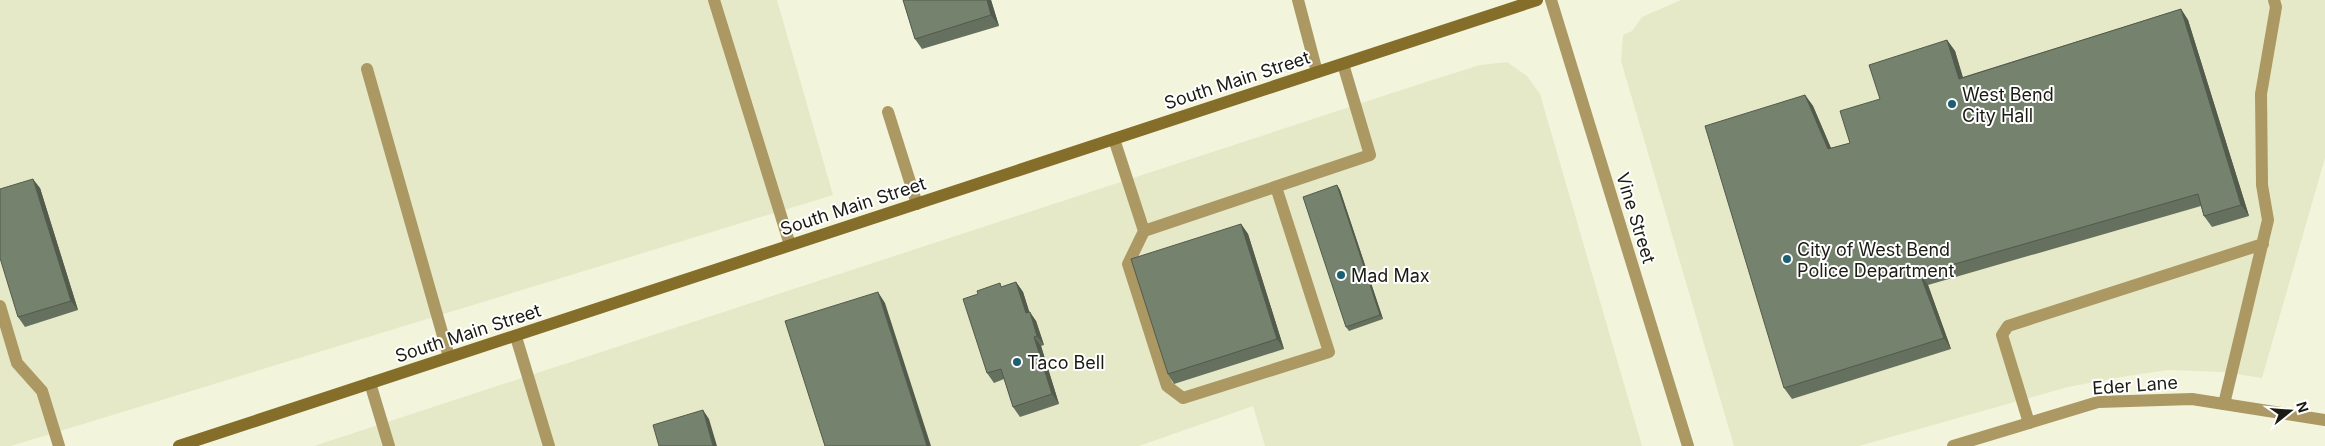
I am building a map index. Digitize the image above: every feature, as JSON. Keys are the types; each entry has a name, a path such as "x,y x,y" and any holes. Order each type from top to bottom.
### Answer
{"main road":[{"name":"South Main Street","path":"179,446 449,357 516,337 1537,0"}],"street":[{"path":"714,0 790,245"},
{"path":"1298,0 1317,72"},
{"name":"Vine Street","path":"1551,0 1688,446"},
{"path":"2224,404 2268,220 2262,186 2261,94 2276,7 2274,0"},
{"path":"1144,231 1370,155 1343,64"},
{"path":"367,69 449,357"},
{"path":"888,112 917,204"},
{"path":"1114,139 1144,231 1128,264 1167,386 1184,398 1329,352 1276,187"},
{"path":"2029,423 2002,335 2008,326 2263,244"},
{"path":"0,306 17,363 42,391 59,446"},
{"path":"516,337 549,446"},
{"path":"370,383 389,446"},
{"name":"Eder Lane","path":"1953,446 2098,402 2192,399 2325,420"}],"shaded area":[{"path":"0,0 777,0 833,195 11,446 0,446"},
{"path":"1681,0 2325,0 2325,158 2262,378 2223,372 2168,370 2068,387 1859,446 1734,446 1621,61 1623,35 1632,31 1642,17"},
{"path":"1507,62 1527,76 1540,94 1642,446 1265,446 1253,406 1139,446 314,446 1432,80 1480,65"}],"building":[{"path":"903,0 987,0 991,15 915,39"},
{"path":"2181,9 2241,205 2204,216 2198,194 1920,274 1944,338 1784,388 1705,126 1805,95 1828,149 1850,143 1840,111 1880,99 1869,65 1947,40 1959,79"},
{"path":"33,179 71,301 18,317 0,258 0,189"},
{"path":"1337,185 1380,315 1346,327 1303,197"},
{"path":"1241,224 1277,339 1168,374 1131,259"},
{"name":"Taco Bell","path":"1016,282 1026,313 1030,312 1037,336 1034,337 1052,394 1013,407 1001,369 987,373 963,299 978,294 977,291 1000,283 1001,287"},
{"path":"878,292 927,446 825,446 785,321"},
{"path":"703,410 713,446 659,446 653,425"}],"place":[{"name":"West Bend City Hall","path":"1952,104"},
{"name":"City of West Bend Police Department","path":"1787,259"},
{"name":"Mad Max","path":"1341,275"},
{"name":"Taco Bell","path":"1017,362"}]}
